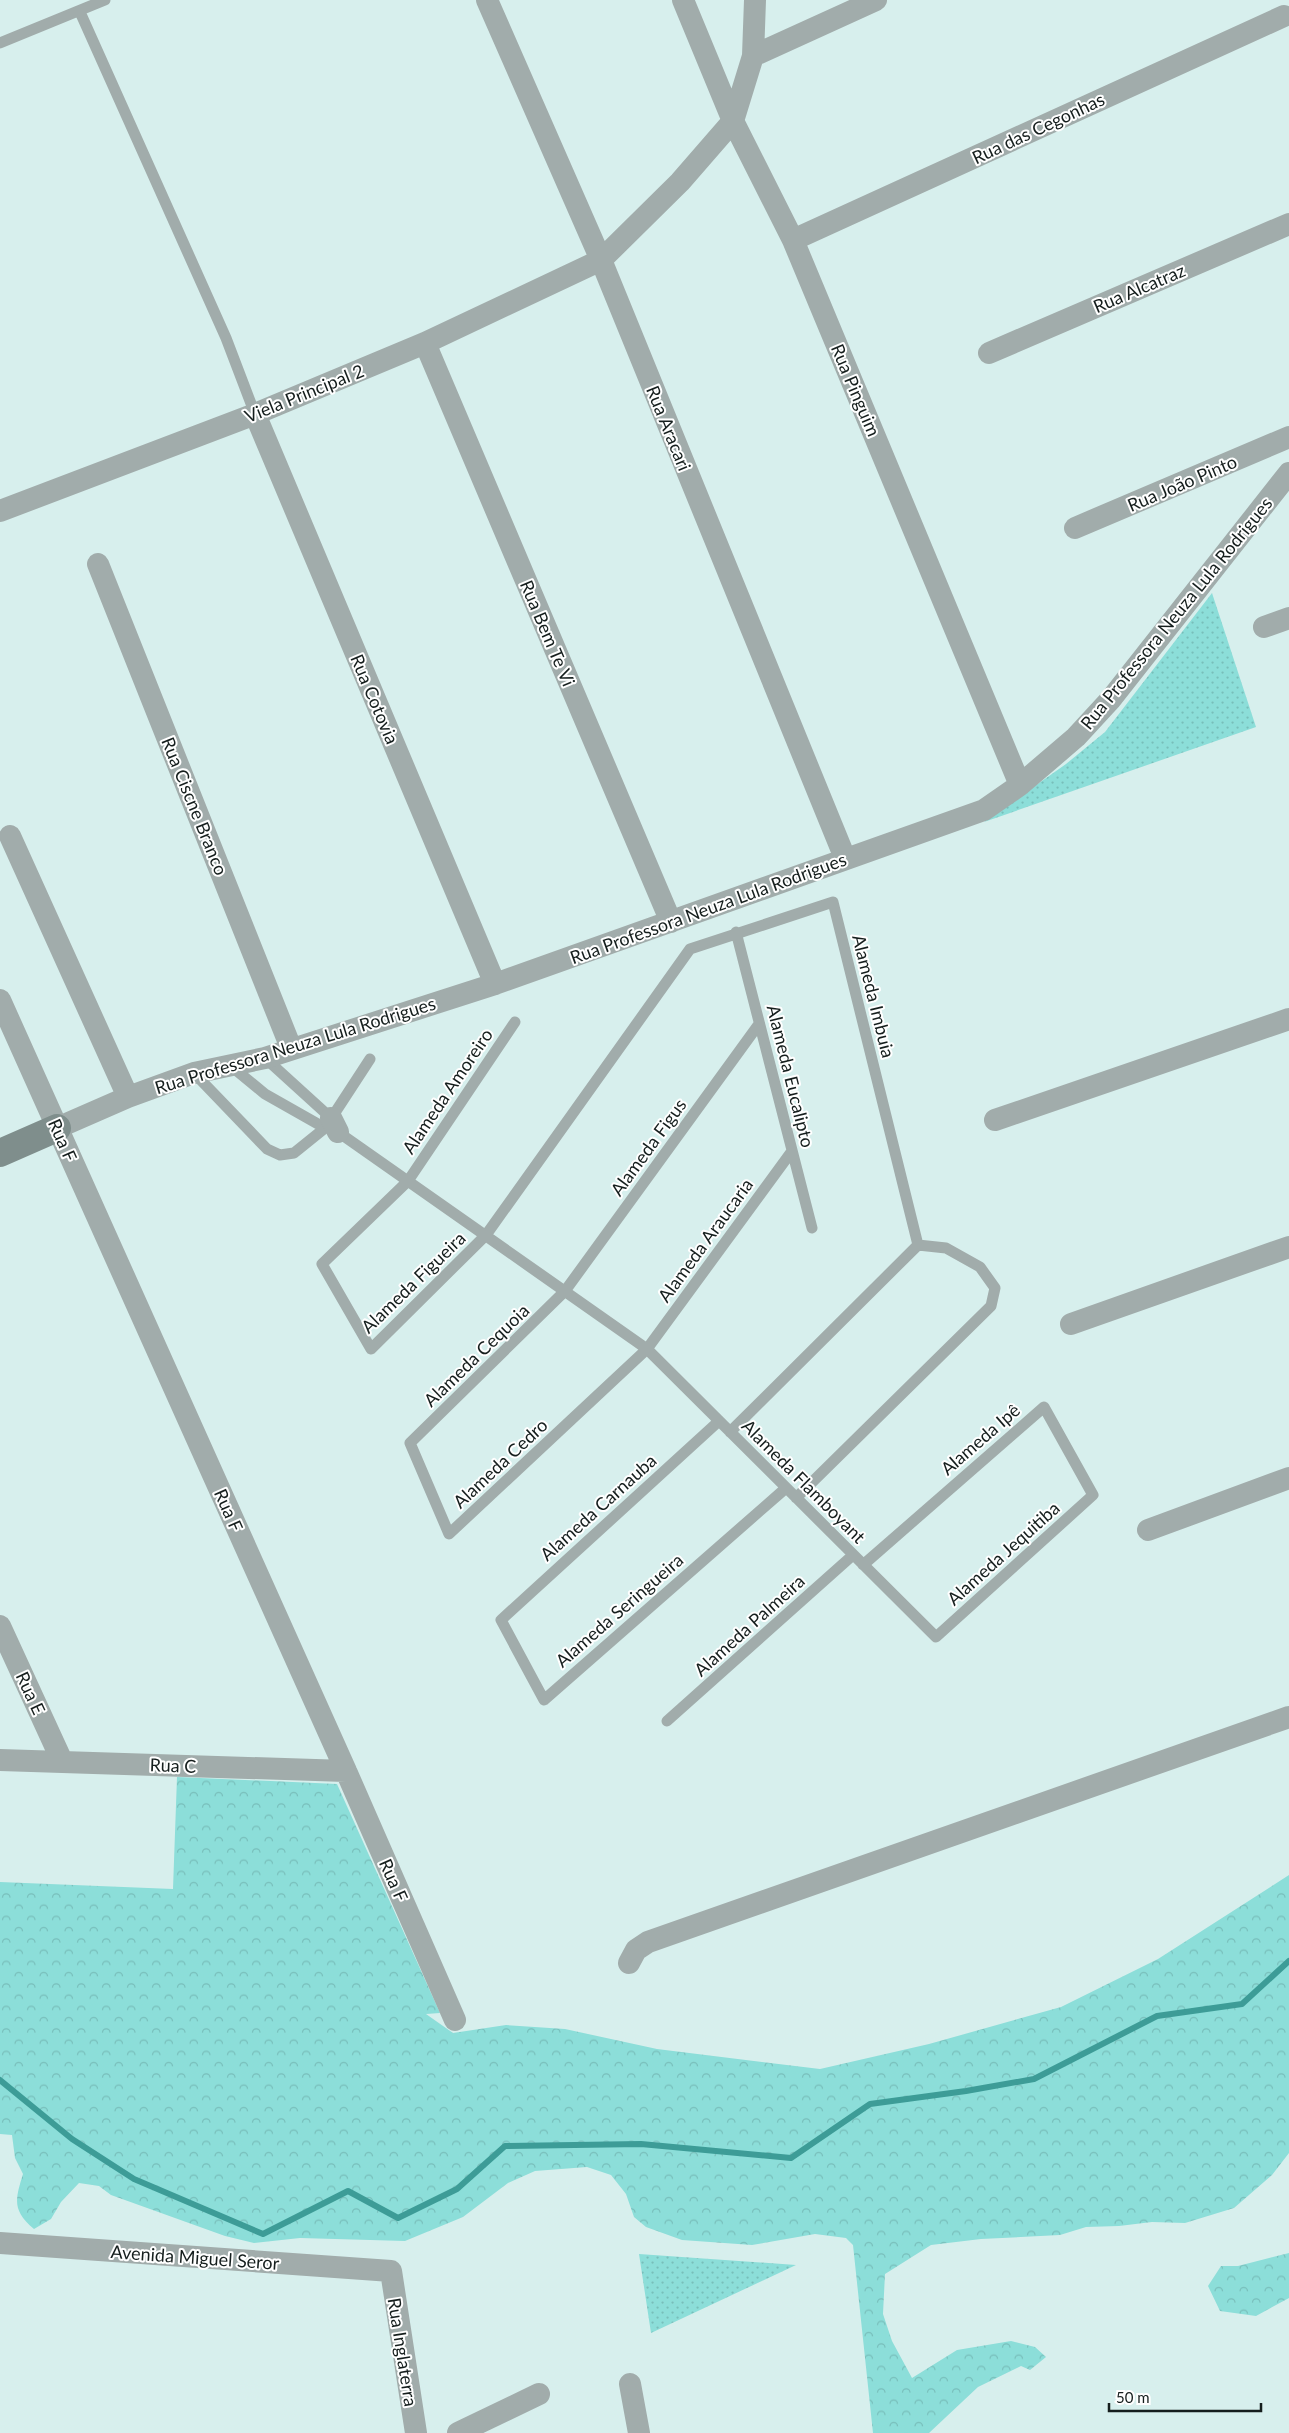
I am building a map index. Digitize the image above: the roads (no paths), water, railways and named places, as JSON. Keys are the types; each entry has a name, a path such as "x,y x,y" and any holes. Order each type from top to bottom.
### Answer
{"street":[{"name":"Rua Aracari","path":"487,0 601,260 845,858"},
{"name":"Rua Pinguim","path":"683,0 733,121 793,240 1020,784"},
{"path":"733,121 753,56 754,0"},
{"path":"753,56 876,0"},
{"name":"Rua das Cegonhas","path":"793,240 1283,15"},
{"name":"Viela Principal 2","path":"0,511 255,414 425,343 601,260 680,182 733,121"},
{"name":"Rua Alcatraz","path":"989,353 1289,224"},
{"name":"Rua Bem Te Vi","path":"425,343 671,922"},
{"name":"Rua Cotovia","path":"255,414 495,984"},
{"name":"Rua João Pinto","path":"1075,528 1289,437"},
{"name":"Rua Professora Neuza Lula Rodrigues","path":"0,1153 128,1097 194,1073 266,1058 291,1048 495,984 984,810 1020,784 1076,736 1111,698 1289,473"},
{"name":"Rua Ciscne Branco","path":"98,564 291,1048"},
{"path":"1264,627 1289,618"},
{"path":"10,836 128,1097"},
{"name":"Rua F","path":"0,1000 346,1771 455,2020"},
{"path":"995,1120 1289,1019"},
{"path":"1071,1324 1289,1246"},
{"path":"1148,1530 1289,1478"},
{"name":"Rua E","path":"0,1626 62,1761"},
{"path":"629,1963 636,1950 648,1942 1289,1717"},
{"name":"Rua C","path":"0,1760 346,1771"},
{"name":"Avenida Miguel Seror","path":"0,2243 391,2271"},
{"name":"Rua Inglaterra","path":"391,2271 416,2433"},
{"path":"630,2384 639,2433"},
{"path":"458,2433 538,2394"}],"lane":[{"path":"0,44 105,0"},
{"path":"80,12 226,338 255,414"},
{"name":"Alameda Imbuia","path":"486,1236 690,949 736,932 833,902 918,1245"},
{"name":"Alameda Eucalipto","path":"736,932 812,1228"},
{"name":"Alameda Amoreiro","path":"322,1264 408,1181 515,1022"},
{"name":"Alameda Figus","path":"565,1292 759,1024"},
{"path":"266,1058 331,1126"},
{"path":"194,1073 267,1149 280,1155 294,1153 331,1126 370,1059"},
{"path":"230,1064 265,1094 331,1126"},
{"name":"Alameda Flamboyant","path":"331,1126 647,1349 936,1637"},
{"name":"Alameda Araucaria","path":"647,1349 792,1151"},
{"name":"Alameda Figueira","path":"322,1264 371,1349 486,1236"},
{"path":"730,1432 918,1245 946,1248 980,1267 995,1288 991,1306 796,1498"},
{"name":"Alameda Cequoia","path":"410,1443 565,1292"},
{"name":"Alameda Cedro","path":"410,1443 449,1534 647,1349"},
{"name":"Alameda Ipê","path":"863,1565 1044,1407 1093,1494"},
{"name":"Alameda Carnauba","path":"501,1620 719,1421"},
{"name":"Alameda Seringueira","path":"501,1620 544,1700 786,1488"},
{"name":"Alameda Jequitiba","path":"936,1637 1093,1494"},
{"name":"Alameda Palmeira","path":"667,1721 853,1555"}],"waterway":[{"path":"0,2080 72,2139 134,2179 263,2234 348,2191 398,2218 457,2189 505,2146 641,2144 791,2158 870,2104 966,2091 1034,2079 1157,2016 1242,2004 1289,1961"}]}
